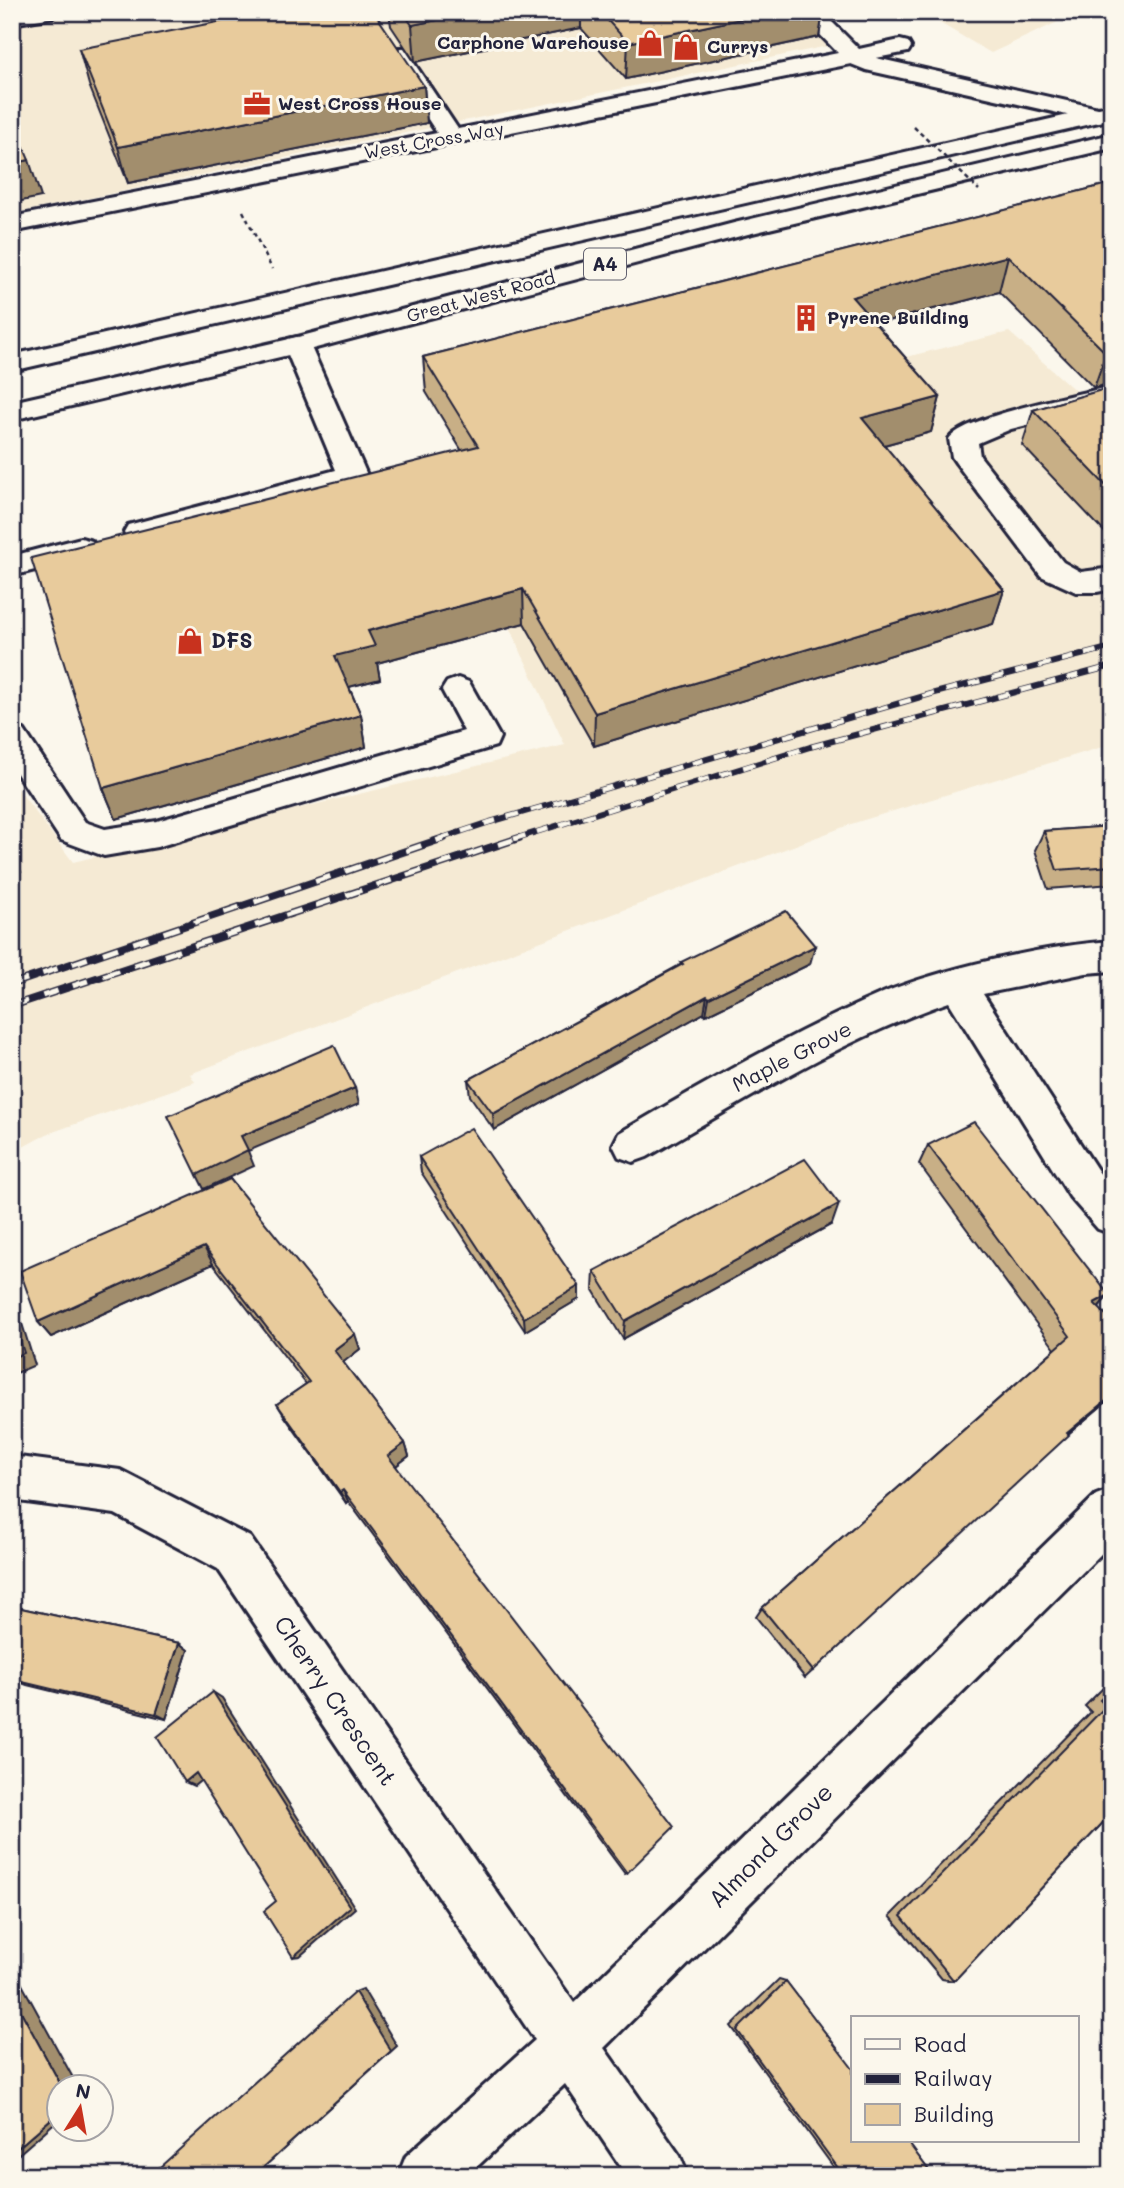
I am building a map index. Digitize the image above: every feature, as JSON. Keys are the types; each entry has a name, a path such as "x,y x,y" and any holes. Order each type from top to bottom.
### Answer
{"main road":[{"path":"18,16 45,12"},
{"path":"809,12 855,57 890,69 1105,113"},
{"path":"384,37 451,136"},
{"name":"West Cross Way","path":"12,225 900,47"},
{"name":"Great West Road","path":"12,363 1105,113"},
{"name":"Great West Road","path":"12,411 297,345 729,231 1109,144"},
{"path":"12,566 353,475 297,345"},
{"path":"12,355 89,347"},
{"path":"1112,395 1001,423 963,439 966,457 1052,569 1076,582 1097,582 1112,578"},
{"path":"12,739 73,831 104,842 157,834 484,737 458,690"},
{"name":"Maple Grove","path":"633,1145 740,1083 892,1006 957,984 1086,958 1112,956"},
{"path":"957,984 1084,1184 1112,1216"},
{"name":"Cherry Crescent","path":"12,1481 19,1479 120,1492 234,1553 660,2176"},
{"name":"Almond Grove","path":"426,2176 570,2044 1112,1511"}],"path":[{"path":"914,127 979,190"},
{"path":"240,204 273,270"}],"shaded area":[{"path":"12,12 821,12 852,41 12,214"},
{"path":"921,12 1046,12 1062,20 991,53"},
{"path":"1009,332 1087,401 1112,394 1112,744 854,823 190,1074 195,1082 47,1134 12,1153 12,781 73,862 565,745 435,471"}],"building":[{"name":"West Cross House","path":"269,12 374,12 424,86 118,147 79,49"},
{"path":"403,12 479,12 412,25"},
{"path":"600,12 773,12 628,43"},
{"path":"12,120 29,160 12,164"},
{"path":"1112,183 1112,351 1106,353 1008,256 852,297 940,397 862,418 1004,590 595,713 523,589 368,631 375,646 335,656 361,715 103,788 31,558 478,446 423,357"},
{"path":"1112,387 1112,492 1033,410"},
{"path":"1112,826 1112,866 1057,870 1044,831"},
{"path":"786,911 815,946 709,998 707,996 493,1114 468,1080 683,964 681,962"},
{"path":"334,1045 355,1088 241,1136 248,1150 197,1175 168,1116"},
{"path":"974,1122 1109,1295 1094,1303 1112,1321 1112,1396 1067,1433 1069,1435 813,1671 762,1608 1070,1336 928,1145"},
{"path":"471,1128 579,1286 524,1318 419,1157"},
{"path":"805,1159 839,1204 625,1321 594,1271"},
{"path":"230,1179 355,1334 334,1350 405,1443 388,1456 674,1827 627,1873 343,1490 340,1492 277,1404 309,1382 204,1247 38,1322 20,1271"},
{"path":"12,1316 24,1353 12,1358"},
{"path":"12,1606 179,1643 156,1714 14,1680 16,1674 12,1673"},
{"path":"1112,1688 1112,1813 954,1981 901,1916 1106,1706 1100,1700"},
{"path":"213,1692 350,1907 293,1957 264,1911 276,1901 196,1773 185,1782 157,1737"},
{"path":"786,1981 851,2066 851,2142 908,2142 933,2176 844,2176 737,2030"},
{"path":"355,1992 391,2051 254,2176 150,2176"},
{"path":"12,1995 54,2072 46,2072 46,2123 12,2153"}],"railway":[{"path":"439,839 931,694 1112,647"},
{"path":"514,839 810,747 1112,666"},
{"path":"12,984 444,838"},
{"path":"12,1006 519,838"}],"place":[{"name":"Carphone Warehouse","path":"650,43"},
{"name":"Currys","path":"686,47"},
{"name":"West Cross House","path":"257,104"},
{"name":"Pyrene Building","path":"806,318"},
{"name":"DFS","path":"190,641"}]}
